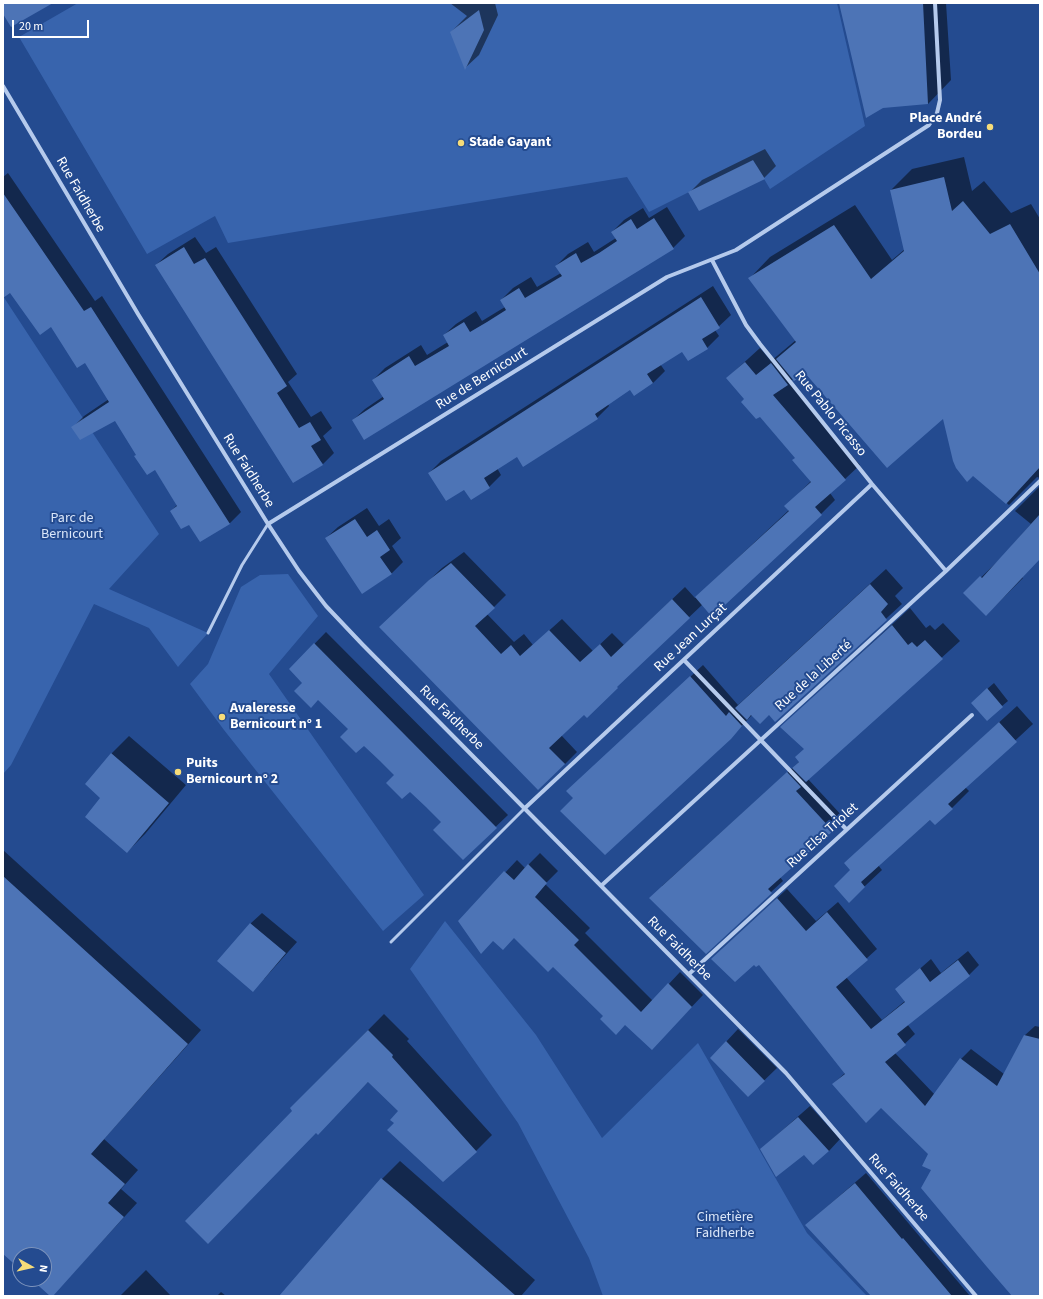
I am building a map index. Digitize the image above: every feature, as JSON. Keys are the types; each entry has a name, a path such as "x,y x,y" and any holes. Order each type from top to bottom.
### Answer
{"street":[{"path":"712,260 736,250 929,125 937,113 940,100 935,3"},
{"name":"Rue Faidherbe","path":"3,86 138,314 268,524 299,571 340,621 786,1073 976,1296"},
{"name":"Rue Pablo Picasso","path":"712,260 746,325 872,484 946,571"},
{"name":"Rue de Bernicourt","path":"268,524 667,277 712,260"},
{"name":"Rue de la Liberté","path":"602,885 760,739 946,571 1040,480"},
{"name":"Rue Jean Lurçat","path":"525,808 872,484"},
{"path":"684,660 846,829"},
{"name":"Rue Elsa Triolet","path":"689,974 972,715"}],"lane":[{"path":"208,633 242,565 268,524"},
{"path":"391,942 525,808"}],"green space":[{"name":"Stade Gayant","path":"78,3 837,3 865,126 770,189 753,160 649,212 627,177 228,243 215,216 147,254 19,37"},
{"name":"Parc de Bernicourt","path":"3,296 159,534 109,589 208,633 178,667 149,628 94,604 11,765 3,774"},
{"path":"288,574 318,616 269,674 424,895 383,931 224,730 190,684 208,664 241,587 260,575"},
{"name":"Cimetière Faidherbe","path":"445,921 536,1035 602,1138 698,1043 807,1233 867,1296 603,1296 589,1258 518,1123 410,969"}],"building":[{"path":"3,3 53,3 11,27 3,14"},
{"path":"839,3 923,3 928,104 883,108 866,118"},
{"path":"479,10 484,30 465,70 450,32"},
{"path":"753,160 765,179 699,211 688,192"},
{"path":"944,177 952,211 963,201 990,234 1010,224 1040,274 1040,467 1006,504 973,476 967,482 956,468 943,419 887,468 805,373 794,381 776,359 796,342 748,278 834,225 871,279 904,251 890,190"},
{"path":"3,193 84,311 91,307 230,524 200,542 189,525 181,529 170,511 177,506 155,470 147,475 134,456 136,455 115,421 80,440 71,427 109,402 85,363 77,368 51,327 40,335 10,293 3,298"},
{"path":"654,218 674,249 364,440 352,420 384,399 372,380 409,356 415,366 449,346 443,335 464,322 470,332 487,322 506,310 500,300 519,288 525,298 562,276 555,266 576,253 581,263 599,253 617,241 611,232 631,219 637,229"},
{"path":"184,247 194,264 205,258 287,386 277,393 299,428 310,422 321,440 311,446 323,465 293,483 155,265"},
{"path":"701,297 720,328 702,339 708,349 688,361 682,352 647,374 653,383 634,396 630,390 595,414 598,419 523,467 517,457 484,478 490,488 471,500 464,490 446,501 428,473"},
{"path":"745,362 756,375 771,363 788,385 773,395 846,480 815,507 822,515 712,617 695,597 789,511 784,506 811,482 792,460 795,458 760,417 756,419 741,402 744,399 726,378"},
{"path":"1040,514 1040,559 986,616 963,593 980,576 982,578"},
{"path":"355,519 367,537 377,530 390,550 380,557 392,574 362,594 325,538"},
{"path":"451,563 495,608 475,626 501,654 511,645 520,656 549,630 580,662 600,644 611,657 672,599 690,618 617,687 618,688 587,718 584,715 549,748 565,764 538,790 379,627 429,580"},
{"path":"870,584 888,604 881,612 887,620 775,722 769,715 760,724 751,715 747,720 735,708"},
{"path":"892,625 908,645 912,642 917,647 925,640 943,659 806,782 792,768 799,762 795,757 804,749 780,727"},
{"path":"314,643 497,828 463,860 433,830 441,822 426,807 410,792 402,799 386,783 394,775 380,761 364,746 356,753 340,737 348,729 318,700 311,708 294,691 302,683 289,669"},
{"path":"690,676 726,716 729,712 742,726 731,739 605,855 560,811 573,798 566,791"},
{"path":"987,688 1003,707 987,721 971,703"},
{"path":"999,722 1017,742 948,804 953,809 935,825 930,820 861,882 865,887 849,903 834,886 850,870 844,863"},
{"path":"111,753 169,803 127,853 85,817 100,798 85,784"},
{"path":"787,772 801,787 796,791 833,831 768,889 772,893 706,954 649,898"},
{"path":"528,864 547,883 535,897 579,940 574,945 641,1012 668,983 692,1007 652,1050 625,1025 616,1035 600,1019 603,1016 553,967 548,972 514,938 503,950 493,941 481,954 458,921 504,871 514,880"},
{"path":"3,876 188,1044 91,1154 125,1184 108,1203 124,1217 53,1296 50,1296 40,1287 52,1287 52,1247 12,1247 12,1262 3,1254"},
{"path":"777,898 806,931 827,912 868,960 836,987 871,1029 905,1002 895,989 920,968 930,982 958,960 970,976 897,1034 906,1045 885,1062 925,1106 960,1058 997,1086 1024,1035 1040,1039 1040,1296 1012,1296 987,1267 921,1188 931,1170 922,1166 928,1154 881,1108 866,1123 832,1084 845,1074 759,965 756,967 754,965 735,982 711,959"},
{"path":"250,923 286,953 253,992 217,961"},
{"path":"368,1030 393,1055 392,1057 477,1152 443,1182 387,1130 394,1123 390,1120 398,1111 368,1082 318,1135 316,1133 208,1244 185,1221 292,1111 290,1108"},
{"path":"726,1041 765,1081 748,1097 710,1058"},
{"path":"798,1117 829,1151 813,1165 804,1155 776,1177 760,1149"},
{"path":"381,1178 407,1200 516,1296 279,1296"},
{"path":"855,1183 952,1296 871,1296 805,1225"}],"place":[{"name":"Place André Bordeu","path":"990,127"},
{"name":"Stade Gayant","path":"461,143"},
{"name":"Avaleresse Bernicourt n° 1","path":"222,717"},
{"name":"Puits Bernicourt n° 2","path":"178,772"}]}
